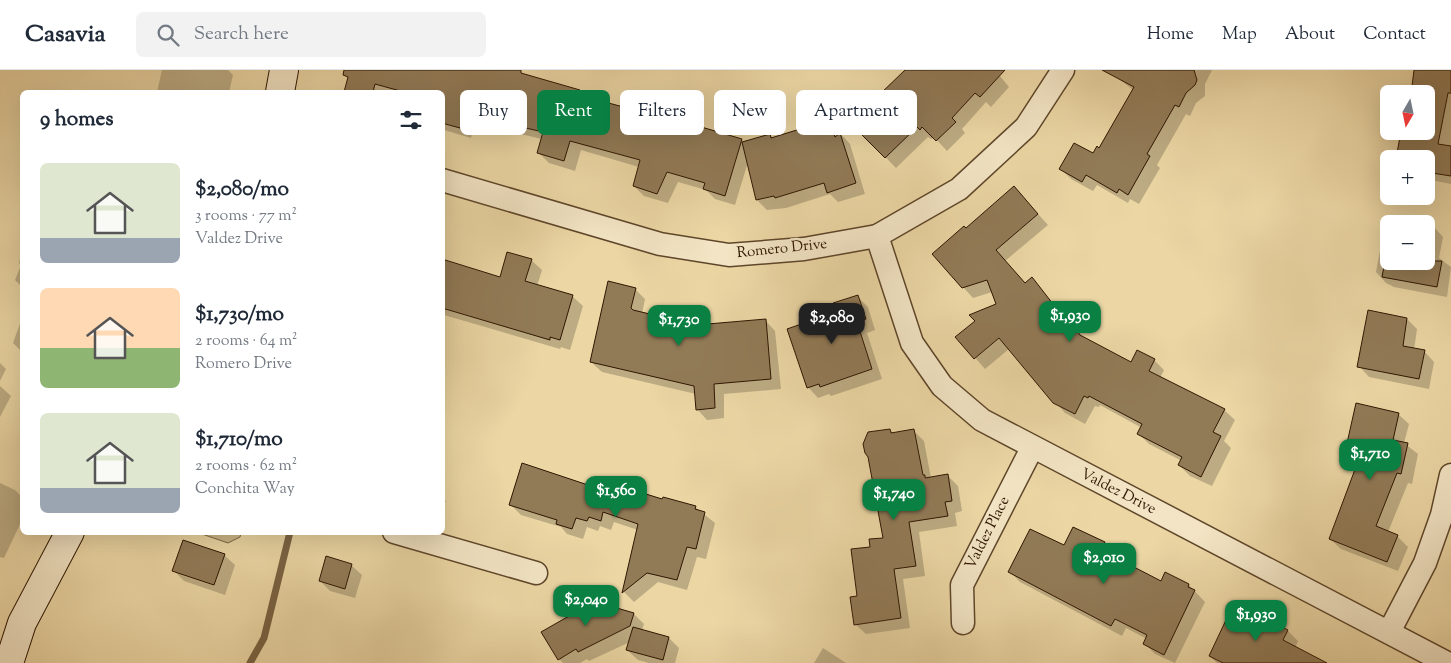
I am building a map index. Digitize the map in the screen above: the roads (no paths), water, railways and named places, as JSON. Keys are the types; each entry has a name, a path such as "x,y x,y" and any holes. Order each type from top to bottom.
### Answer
{"main road":[{"path":"280,90 284,70"},
{"path":"9,663 22,623 68,535"}],"street":[{"name":"Romero Drive","path":"445,181 660,244 729,255 804,249 877,236 959,189 1026,127 1063,70"},
{"name":"Valdez Drive","path":"877,236 912,343 942,386 982,420 1032,448 1447,663"},
{"name":"Valdez Place","path":"963,623 962,585 1032,448"},
{"path":"1390,632 1424,563 1442,515 1451,475"},
{"path":"404,535 536,573"}],"waterway":[{"path":"250,663 264,638 289,535"}]}
